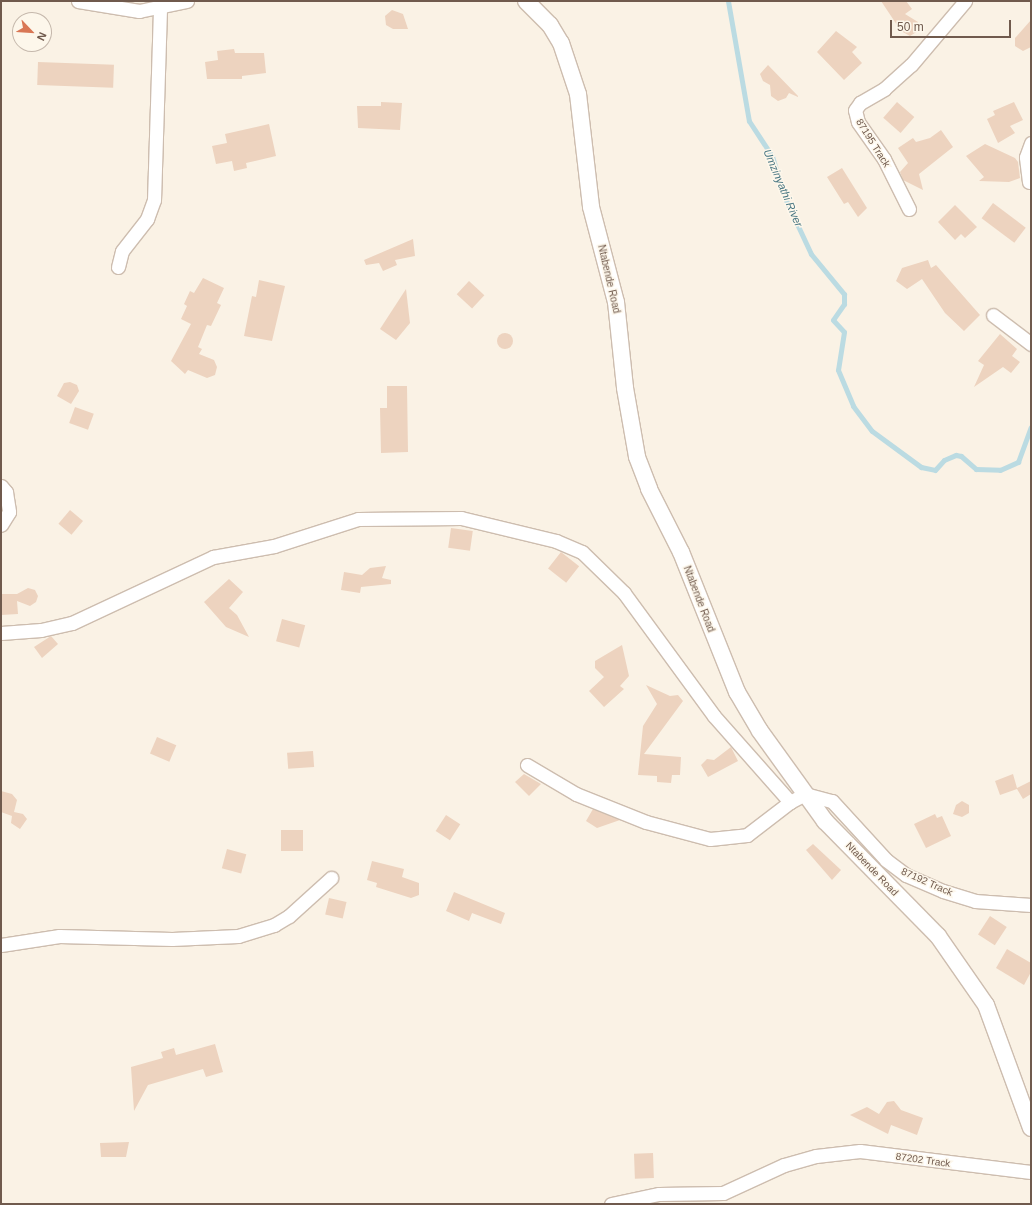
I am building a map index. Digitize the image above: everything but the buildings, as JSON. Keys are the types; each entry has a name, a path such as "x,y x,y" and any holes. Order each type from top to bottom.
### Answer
{"street":[{"path":"78,1 139,11 187,1"},
{"name":"Ntabende Road","path":"526,1 550,25 561,43 578,94 591,207 616,302 625,388 637,457 649,489 681,552 737,692 760,731 825,821 938,936 986,1004 1031,1128"},
{"name":"87195 Track","path":"909,209 884,159 858,122 855,110 860,103 907,69 965,1"},
{"path":"118,267 122,251 147,219 154,200 160,7"},
{"path":"1029,182 1026,157 1031,143"},
{"path":"993,315 1031,344"},
{"path":"1,486 6,492 9,512 1,525"},
{"path":"1,633 41,630 72,623 213,557 274,546 358,519 461,518 481,522 556,541 582,552 600,566 669,652 714,716 790,802"},
{"path":"527,765 576,794 646,822 710,839 747,835 790,802 805,794"},
{"name":"87192 Track","path":"805,794 832,801 886,860 906,874 943,891 975,901 1014,906 1031,905"},
{"path":"1,945 59,936 172,939 238,936 274,925 289,916 331,878"},
{"name":"87202 Track","path":"612,1204 659,1194 723,1193 784,1165 816,1156 860,1151 1031,1172"}],"waterway":[{"name":"Umzinyathi River","path":"728,1 749,121 772,156 784,196 811,254 844,294 844,304 833,320 844,332 838,370 853,406 872,431 921,467 935,470 944,460 956,455 961,456 976,469 1000,470 1018,462 1031,427"}]}
